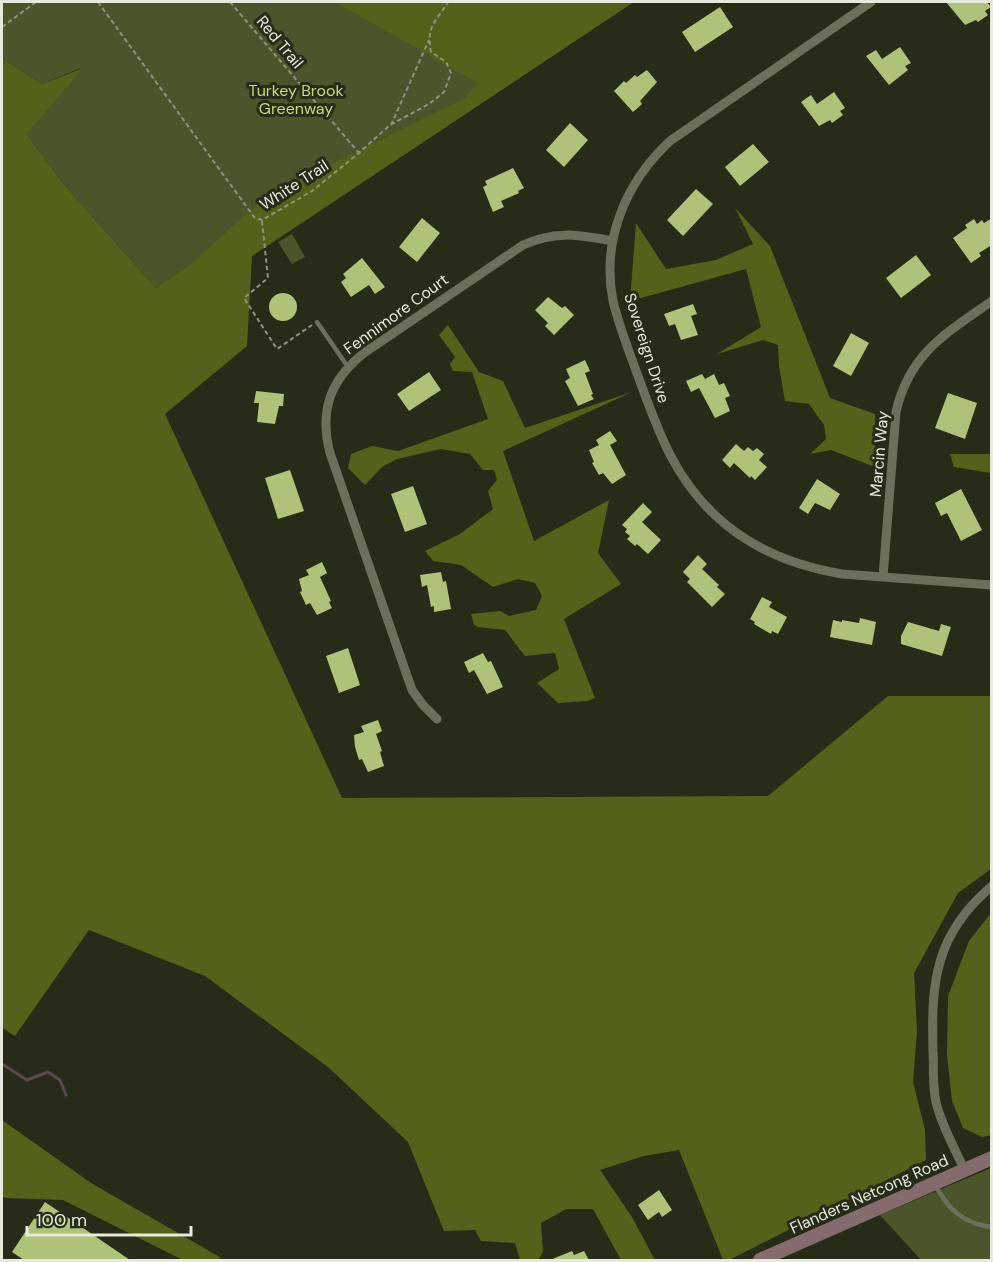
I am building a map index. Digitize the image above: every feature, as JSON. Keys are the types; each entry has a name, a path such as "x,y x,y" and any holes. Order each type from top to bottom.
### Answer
{"street":[{"name":"Sovereign Drive","path":"871,2 670,141 647,164 632,187 619,215 613,241 613,300 665,447 686,482 716,517 740,535 780,557 818,570 992,585"},
{"name":"Fennimore Court","path":"437,719 412,690 330,453 326,434 328,404 337,383 348,367 364,353 523,245 544,237 565,234 613,241"},
{"name":"Marcin Way","path":"883,577 896,412 903,387 914,366 929,348 945,333 992,301"},
{"path":"964,1169 936,1102 932,1003 937,972 951,937 967,911 992,886"},
{"name":"Flanders Netcong Road","path":"760,1260 992,1158"}],"lane":[{"path":"317,322 348,367"},
{"path":"934,1182 942,1199 960,1217 974,1224 992,1227"}],"path":[{"path":"2,27 36,2"},
{"name":"White Trail","path":"98,2 254,217 262,220 312,191 360,153 390,125 429,104 444,92 452,73 446,62 430,52 429,40"},
{"name":"Red Trail","path":"230,2 360,153"},
{"path":"390,125 429,40 431,26 448,2"},
{"path":"262,220 268,278 244,298 277,349 317,322"}],"green space":[{"name":"Turkey Brook Greenway","path":"2,2 615,2 272,233 192,263 156,288 62,182 27,134 81,68 42,84 2,58"},
{"path":"335,2 634,2 252,256 247,346 165,414 342,798 768,796 888,696 991,696 991,869 958,893 914,973 917,1031 913,1082 925,1130 926,1160 729,1260 723,1260 679,1150 644,1156 600,1170 632,1217 655,1260 621,1260 593,1209 566,1209 541,1223 543,1252 538,1260 520,1260 515,1243 481,1241 475,1230 444,1231 408,1142 328,1067 205,976 89,930 15,1036 2,1028 2,58 42,84 83,68 27,134 62,182 156,288 192,263 265,197 465,98 478,83"},
{"path":"735,208 770,246 830,398 875,414 875,467 831,450 810,454 826,439 824,425 809,404 785,401 778,345 763,340 717,354 761,327 746,269 630,301 636,223 666,269 716,260 753,244"},
{"path":"292,234 305,257 292,264 278,242"},
{"path":"448,325 479,372 503,381 525,428 632,392 503,451 534,541 609,500 598,553 621,584 564,619 595,698 587,701 558,703 537,683 559,669 555,653 525,656 505,630 474,625 471,614 500,611 509,616 536,610 542,596 535,583 518,579 493,587 461,565 433,561 425,551 460,534 493,509 488,491 497,480 494,470 483,470 470,454 441,449 397,459 382,467 365,485 348,468 351,454 372,446 398,451 488,419 472,372 453,371 450,364 455,357 439,335"},
{"path":"950,454 991,454 991,473 954,467"},
{"path":"991,913 992,1135 982,1137 963,1128 952,1101 947,1055 948,996 969,941"},
{"path":"2,1120 91,1183 222,1260 183,1260 63,1200 5,1198 2,1196"},
{"path":"991,1168 991,1260 921,1260 880,1215"}],"building":[{"path":"946,2 987,2 991,7 985,11 988,15 978,22 976,20 965,25"},
{"path":"720,7 733,27 695,52 682,32"},
{"path":"900,47 911,63 905,66 908,70 889,85 866,56 876,50 882,59"},
{"path":"647,70 657,82 640,101 642,104 633,112 614,91 624,81 626,83 635,75 637,77"},
{"path":"834,92 845,108 840,111 843,115 832,123 830,120 819,126 801,102 811,95 817,104"},
{"path":"570,123 588,140 564,167 546,150"},
{"path":"753,144 769,162 740,186 725,167"},
{"path":"513,168 524,188 518,191 519,193 501,201 504,207 493,212 483,187 487,185 485,181"},
{"path":"696,189 713,204 683,236 667,220"},
{"path":"422,218 440,233 417,262 399,247"},
{"path":"992,218 992,245 979,253 981,256 971,263 953,238 967,228 965,225 974,219 977,224 982,220 984,223"},
{"path":"916,255 931,275 901,298 886,278"},
{"path":"362,258 385,287 375,294 369,285 351,297 341,282 346,278 343,274"},
{"path":"283,293 293,297 297,307 293,317 283,321 273,317 269,307 273,297"},
{"path":"548,297 562,308 565,306 574,315 554,335 545,326 548,323 535,310"},
{"path":"693,304 697,314 691,316 698,335 681,340 675,324 669,326 664,314"},
{"path":"851,333 869,343 851,376 833,366"},
{"path":"585,360 590,371 585,373 594,399 578,406 565,381 570,378 566,369"},
{"path":"429,372 441,390 409,411 397,394"},
{"path":"702,374 705,379 714,374 719,385 724,383 730,396 725,398 730,411 715,418 699,388 691,392 686,381"},
{"path":"256,391 284,394 283,406 279,406 275,424 257,422 259,403 254,403"},
{"path":"948,393 977,403 965,439 935,428"},
{"path":"610,431 617,441 610,445 626,475 612,484 603,473 599,475 592,463 594,462 589,450 599,445 596,440"},
{"path":"736,444 744,451 748,447 753,451 757,448 764,454 759,460 767,467 755,480 734,463 730,468 722,460"},
{"path":"290,470 304,511 278,519 265,478"},
{"path":"817,479 840,494 830,510 815,503 808,514 799,508"},
{"path":"413,486 427,524 405,532 391,494"},
{"path":"961,489 982,530 961,541 947,513 941,516 935,503"},
{"path":"643,503 652,512 642,522 661,540 648,554 627,539 630,536 622,525"},
{"path":"698,555 707,564 702,569 725,594 712,607 687,582 690,579 683,572"},
{"path":"322,562 327,573 320,577 332,608 317,615 310,603 306,605 300,592 302,591 299,579 309,575 306,570"},
{"path":"441,572 443,582 446,581 451,609 434,612 427,585 422,587 420,575"},
{"path":"762,597 772,602 769,607 787,617 778,634 772,631 771,634 750,619"},
{"path":"860,618 876,622 872,645 830,637 833,620 859,623"},
{"path":"908,622 939,631 941,624 951,627 942,656 901,644 901,636"},
{"path":"348,648 360,685 339,693 326,656"},
{"path":"483,653 488,662 491,661 503,687 487,694 474,670 469,673 464,662"},
{"path":"378,720 382,731 376,734 384,766 368,772 362,759 359,760 354,735 364,732 361,726"},
{"path":"659,1190 672,1210 662,1217 659,1212 648,1220 638,1205"},
{"path":"45,1202 130,1260 24,1260 12,1252"},
{"path":"572,1251 574,1255 584,1251 589,1260 550,1260"}],"waterway":[{"path":"2,1064 27,1080 48,1072 60,1080 66,1095"}]}
